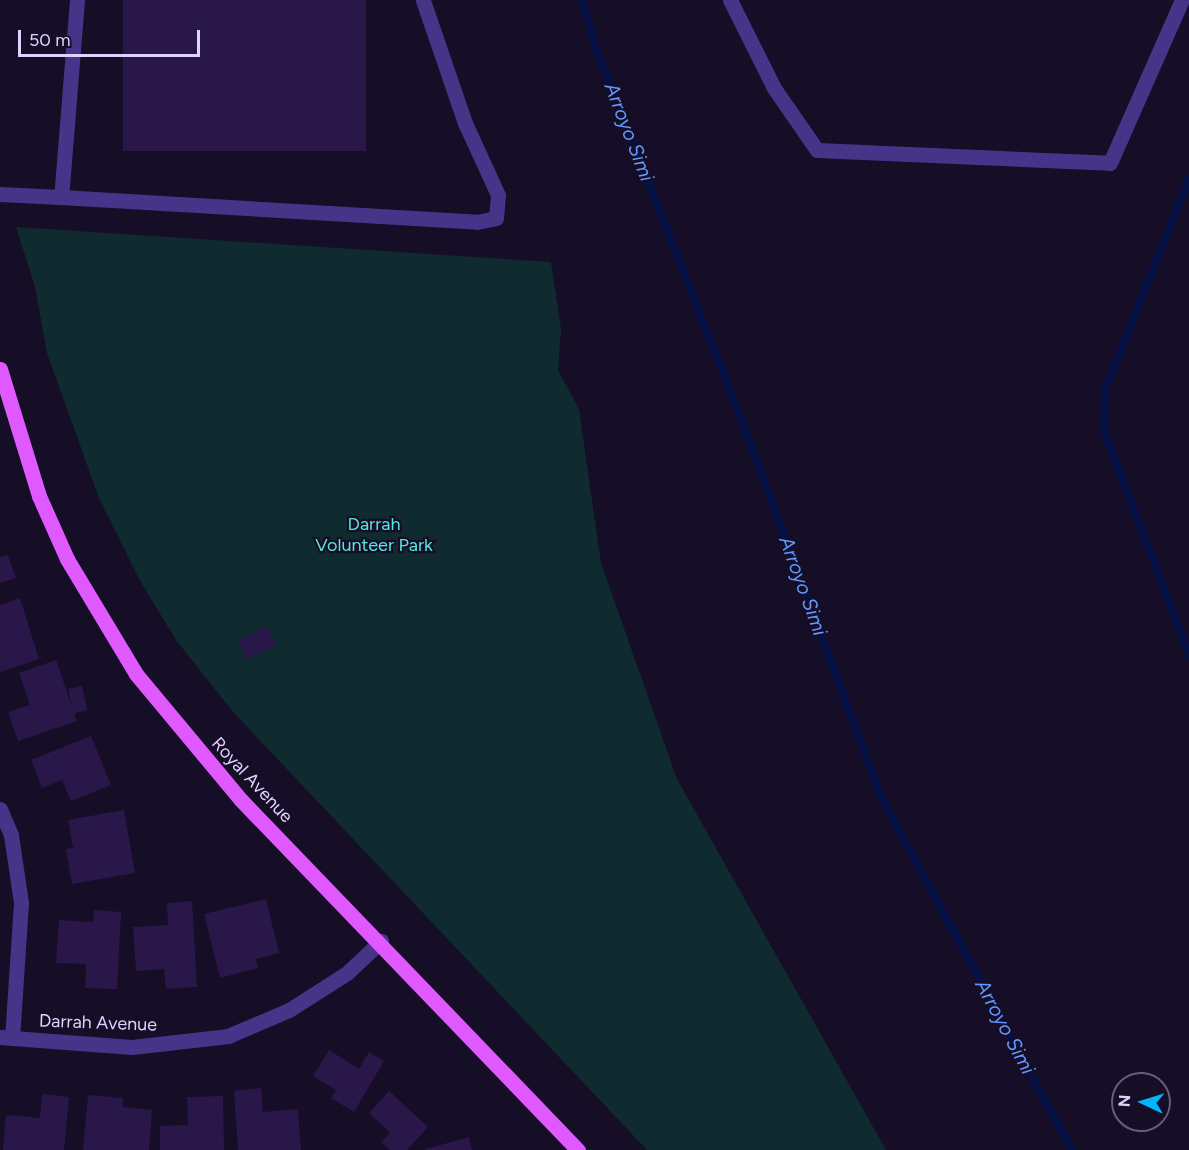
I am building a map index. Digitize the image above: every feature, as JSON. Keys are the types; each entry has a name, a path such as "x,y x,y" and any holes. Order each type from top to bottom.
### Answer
{"main road":[{"name":"Royal Avenue","path":"0,369 39,496 67,559 136,674 241,800 381,941 578,1150"}],"street":[{"path":"61,197 77,0"},
{"path":"0,194 477,222 496,218 498,195 465,123 423,0"},
{"path":"730,0 774,88 817,150 1110,163 1182,0"},
{"path":"0,808 11,835 21,903 6,1038"},
{"name":"Darrah Avenue","path":"6,1038 132,1047 228,1036 289,1010 347,973 381,941"}],"green space":[{"name":"Darrah Volunteer Park","path":"16,227 551,262 561,329 558,370 579,409 601,563 677,779 886,1150 647,1150 233,712 176,640 139,579 99,498 47,353 35,287"}],"building":[{"path":"123,0 366,0 366,151 123,151"},
{"path":"8,555 16,578 0,583 0,557"},
{"path":"20,598 39,659 0,672 0,605"},
{"path":"266,626 276,645 248,660 238,641"},
{"path":"56,660 77,721 18,741 8,712 30,705 19,673"},
{"path":"82,686 87,710 74,713 68,689"},
{"path":"91,736 111,785 71,801 62,780 42,788 31,760"},
{"path":"124,810 135,873 72,884 66,849 73,848 68,820"},
{"path":"266,899 279,953 256,959 258,968 220,978 204,914"},
{"path":"192,901 197,987 166,989 164,969 136,971 133,927 168,925 167,903"},
{"path":"94,910 121,912 117,989 85,988 86,964 56,963 59,920 93,922"},
{"path":"329,1050 359,1069 369,1052 384,1061 354,1112 331,1098 336,1090 313,1076"},
{"path":"261,1088 263,1112 298,1109 301,1150 238,1150 234,1091"},
{"path":"389,1091 428,1127 407,1150 390,1150 381,1142 390,1133 369,1113"},
{"path":"42,1094 69,1097 64,1150 3,1150 6,1115 40,1118"},
{"path":"88,1095 123,1098 123,1107 152,1110 149,1150 83,1150"},
{"path":"223,1096 224,1150 160,1150 160,1126 188,1125 187,1097"},
{"path":"469,1137 472,1150 426,1150 426,1149"}],"waterway":[{"name":"Arroyo Simi","path":"582,0 597,51 739,413 881,797 1072,1150"},
{"path":"1189,179 1105,390 1104,431 1189,655"}]}
